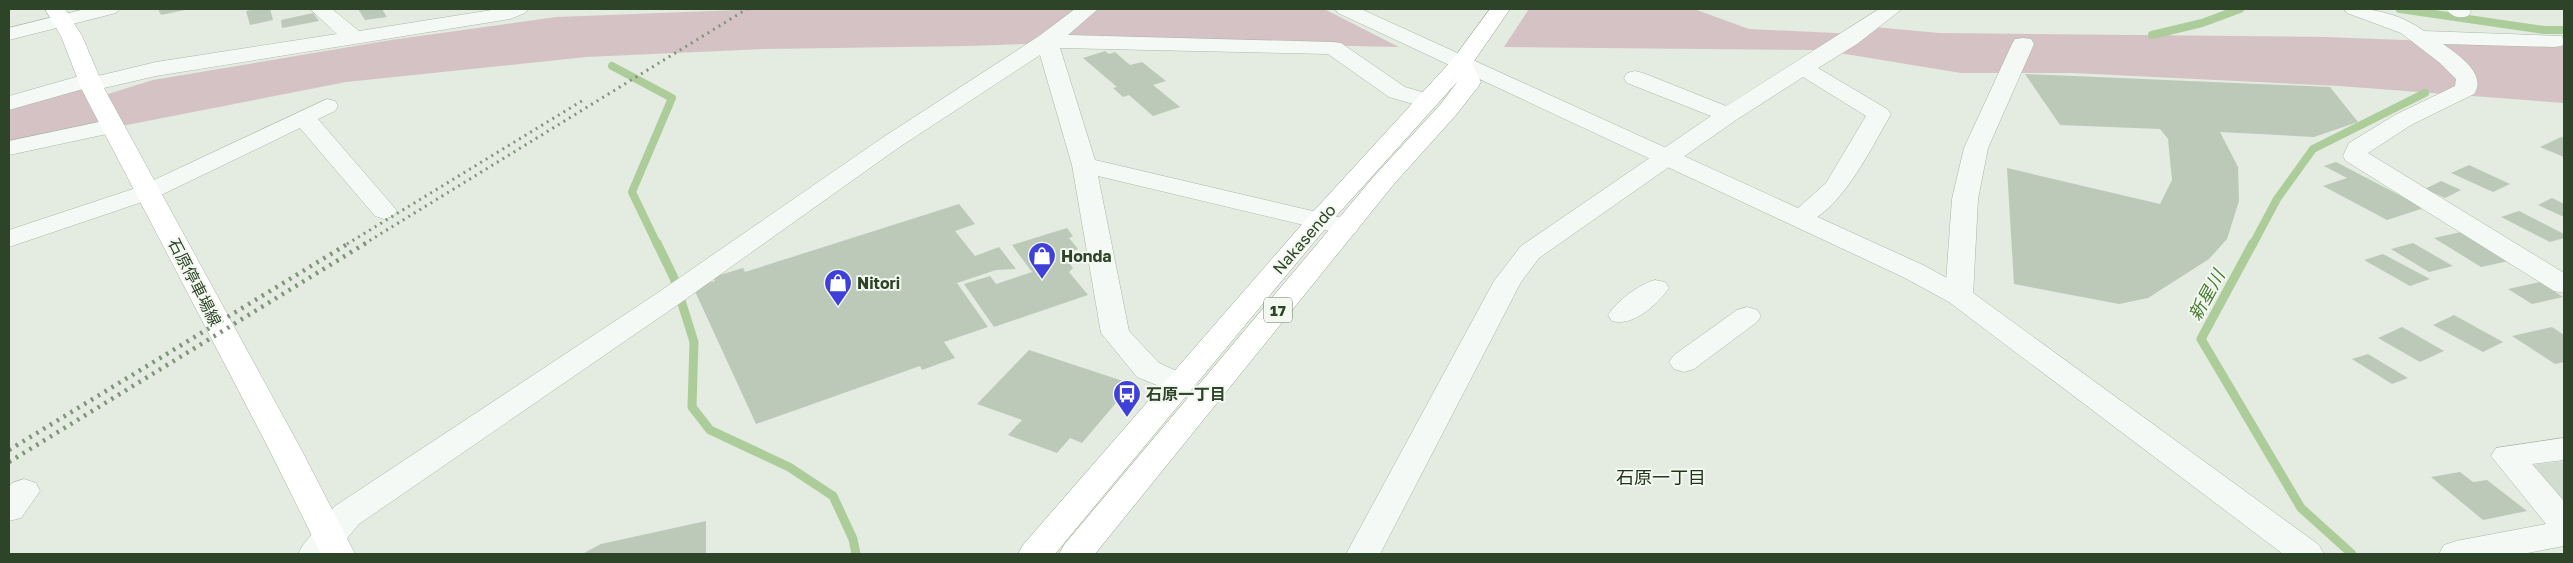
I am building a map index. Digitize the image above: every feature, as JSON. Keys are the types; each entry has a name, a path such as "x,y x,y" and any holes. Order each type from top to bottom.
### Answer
{"main road":[{"name":"Nakasendo","path":"1076,554 1428,101 1462,64 1500,9"},
{"name":"石原停車場線","path":"59,14 91,82 109,114 112,126 286,451 327,549"},
{"name":"Nakasendo","path":"1035,554 1179,384 1470,82 1462,64"}],"street":[{"path":"9,34 59,14 109,9"},
{"path":"320,9 355,38"},
{"path":"401,9 421,27"},
{"path":"9,103 91,82 156,69 510,13 518,9"},
{"path":"327,549 347,515 666,300 696,277 890,143 1047,41 1088,9"},
{"path":"1345,9 1914,271 1959,296 2307,554"},
{"path":"1363,554 1508,281 1530,252 1728,115 1892,9"},
{"path":"2354,9 2408,29 2448,58 2467,78 2466,89 2390,127 2356,148 2355,156 2561,277"},
{"path":"2418,37 2554,41"},
{"path":"1047,41 1333,48 1397,92 1428,101"},
{"path":"1047,41 1084,165 1115,333 1148,370 1179,384"},
{"path":"1959,296 1965,199 1976,148 2024,44"},
{"path":"1800,218 1836,188 1879,114 1803,68"},
{"path":"1635,78 1728,115"},
{"path":"9,239 148,192 327,106"},
{"path":"304,118 384,211"},
{"path":"9,148 112,126"},
{"path":"1084,165 1333,223"},
{"path":"1622,315 1656,288"},
{"path":"1684,362 1747,316"},
{"path":"2456,554 2561,534 2564,523 2507,456 2564,449"}],"shaded area":[{"path":"764,9 1324,9 1399,47 1110,41 968,46 765,49 586,57 346,82 9,148 9,103 90,80 98,97 153,80 391,40 556,17"},
{"path":"1529,9 1694,9 1749,29 1855,34 1816,50 1504,47"},
{"path":"1874,27 1939,33 2325,37 2564,46 2564,103 2339,86 2073,73 1961,73 1839,53"},
{"path":"2564,461 2564,511 2524,466"}],"building":[{"path":"158,9 185,9 185,10 161,15"},
{"path":"270,9 273,20 250,25 246,11"},
{"path":"358,9 382,9 387,17 365,20"},
{"path":"313,13 319,21 282,28 281,20"},
{"path":"1105,51 1109,54 1115,52 1130,65 1142,62 1166,81 1153,85 1180,107 1153,116 1129,95 1123,97 1113,88 1117,87 1083,58"},
{"path":"2025,74 2330,87 2358,122 2314,137 2220,132 2238,167 2239,201 2227,239 2209,259 2148,298 2119,304 2014,284 2007,168 2160,204 2172,180 2168,139 2160,129 2060,125"},
{"path":"2561,137 2564,138 2564,157 2540,147"},
{"path":"2336,162 2424,208 2387,220 2323,186 2347,178 2324,166"},
{"path":"2469,165 2510,184 2493,192 2451,173"},
{"path":"2441,181 2461,190 2445,198 2425,189"},
{"path":"2552,198 2564,204 2564,217 2538,205"},
{"name":"Nitori","path":"959,204 975,224 955,231 975,256 999,247 1016,269 996,270 957,283 988,327 944,342 955,358 922,370 920,366 756,424 693,287 715,281 713,277 743,268 745,272"},
{"path":"2519,211 2564,234 2564,238 2550,242 2501,217"},
{"name":"Honda","path":"1067,228 1073,236 1069,238 1078,249 1062,254 1073,268 1069,272 1088,295 994,327 964,284 990,276 996,284 1032,272 1012,245"},
{"path":"2461,232 2509,261 2481,267 2434,238"},
{"path":"2413,243 2453,266 2429,272 2391,249"},
{"path":"2383,254 2430,279 2410,286 2364,260"},
{"path":"2540,282 2563,297 2532,304 2508,289"},
{"path":"2454,315 2503,342 2483,352 2433,325"},
{"path":"2402,327 2444,351 2420,362 2378,338"},
{"path":"2552,327 2564,335 2564,362 2555,364 2512,336"},
{"path":"1029,350 1132,384 1082,443 1070,438 1057,453 1008,435 1022,420 977,404"},
{"path":"2368,354 2408,378 2392,384 2352,359"},
{"path":"2460,472 2473,482 2487,480 2527,511 2483,520 2431,477"},
{"path":"706,521 706,554 582,554 601,544"}],"waterway":[{"name":"新星川","path":"2152,35 2202,23 2240,9"},
{"name":"新星川","path":"2400,9 2544,30 2564,30"},
{"path":"612,66 672,98 632,192 657,244"},
{"name":"新星川","path":"2253,244 2277,199 2313,149 2425,93"},
{"path":"657,243 674,278 694,342 692,407 710,430 789,467 833,496 853,539 856,554"},
{"name":"新星川","path":"2253,243 2201,339 2301,508 2352,554"}],"railway":[{"path":"364,244 747,9"},
{"path":"347,244 585,99"},
{"path":"9,450 349,243"},
{"path":"9,462 366,243"}],"place":[{"name":"Honda","path":"1042,280"},
{"name":"Nitori","path":"838,307"},
{"name":"石原一丁目","path":"1127,418"}],"district":[{"name":"石原一丁目","path":"1661,477"}]}
